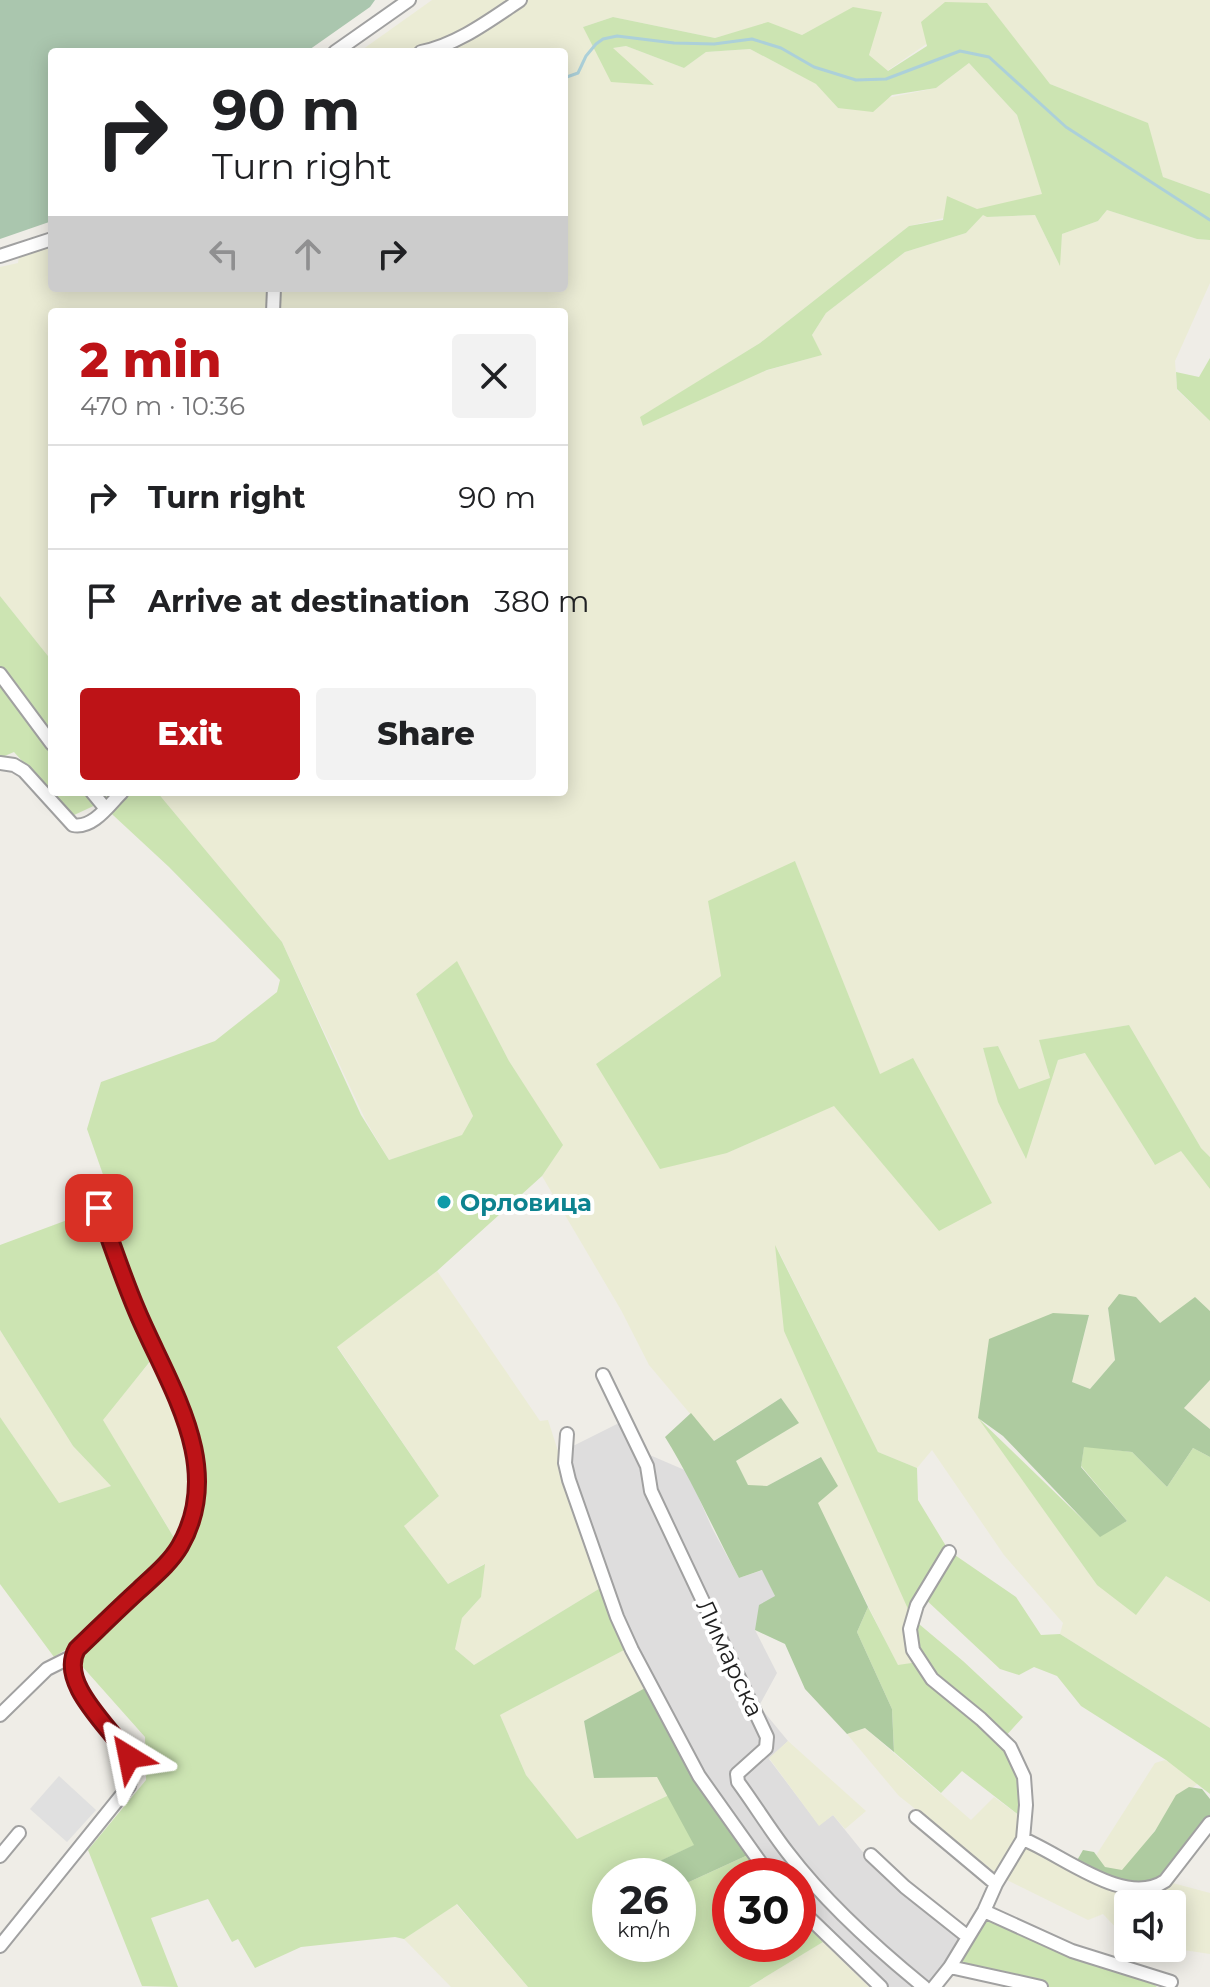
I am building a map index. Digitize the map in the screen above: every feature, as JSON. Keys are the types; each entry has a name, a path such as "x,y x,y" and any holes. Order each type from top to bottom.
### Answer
{"street":[{"path":"341,48 409,0"},
{"path":"438,48 467,34 520,0"},
{"path":"0,256 48,240"},
{"path":"0,674 48,739"},
{"path":"0,763 14,765 24,771 73,825 90,823 118,796"},
{"path":"95,796 106,809"},
{"path":"0,1715 47,1669 73,1656 171,1560 190,1526 198,1493 197,1464 187,1423 137,1311 99,1208"},
{"name":"Лимарска","path":"603,1375 647,1466 651,1491 767,1737 766,1748 737,1774 738,1782 823,1895 874,1945 924,1987"},
{"path":"567,1434 565,1463 569,1480 617,1617 699,1776 757,1858"},
{"path":"934,1987 984,1911 1023,1839 1026,1789 1014,1754 981,1719 932,1679 919,1662 910,1639 917,1605 949,1552"},
{"path":"0,1946 125,1794 132,1772 129,1757 83,1695 75,1679 73,1656"},
{"path":"916,1817 996,1884"},
{"path":"1023,1839 1118,1887 1148,1889 1165,1881 1210,1823"},
{"path":"0,1856 19,1833"},
{"path":"871,1855 905,1887 968,1937"},
{"path":"984,1911 1072,1951 1171,1982"},
{"path":"816,1924 881,1987"},
{"path":"950,1967 1041,1987"}],"shaded area":[{"path":"623,1421 638,1450 687,1471 712,1528 739,1578 763,1570 775,1596 755,1630 777,1673 759,1706 788,1741 769,1759 819,1825 833,1815 862,1851 963,1936 946,1964 925,1987 888,1987 816,1918 816,1858 761,1858 728,1811 686,1743 635,1649 571,1478 569,1448"},
{"path":"59,1776 96,1810 67,1842 30,1809"}],"green space":[{"path":"0,0 375,0 370,7 312,48 48,48 48,222 0,239"},
{"path":"432,0 1210,0 1210,194 1163,177 1147,123 1050,84 986,3 887,71 869,55 854,7 802,35 768,23 715,38 613,17 583,27 612,48 626,46 684,68 706,52 750,49 817,84 838,108 936,88 969,63 1017,115 1043,195 909,226 760,343 641,417 643,426 761,372 821,355 812,335 826,313 905,252 966,233 983,214 988,217 1035,215 1059,264 1062,234 1098,221 1107,210 1197,239 1210,240 1210,283 1175,361 1177,390 1210,421 1210,1157 1201,1148 1129,1025 1040,1040 1050,1079 1019,1089 998,1046 983,1049 1025,1158 1058,1060 1086,1053 1154,1164 1181,1150 1210,1189 1210,1311 1194,1298 1160,1324 1136,1297 1108,1308 1115,1360 1090,1389 1072,1382 1089,1316 978,1417 1097,1585 1166,1576 1210,1602 1210,1728 1060,1634 1063,1623 1004,1555 932,1450 917,1468 878,1452 777,1248 912,1618 919,1661 898,1666 817,1503 820,1457 767,1486 748,1486 736,1461 798,1423 781,1398 713,1441 649,1365 621,1310 542,1176 562,1145 509,1061 457,962 416,994 473,1116 463,1135 389,1160 366,1121 282,942 160,796 568,796 568,308 48,308 48,656 0,596 0,267 18,263 20,250 48,240 48,292 568,292 568,48 365,48","holes":["795,861 880,1075 912,1059 939,1231 834,1105 727,1153 596,1064 721,976"]},
{"path":"945,2 987,3 1050,84 1148,123 1163,177 1210,194 1210,240 1197,239 1107,210 1098,221 1062,234 1060,266 1035,215 983,215 966,233 905,252 826,313 812,335 822,355 767,370 643,426 640,417 760,343 909,226 943,220 947,196 977,209 1042,194 1017,115 969,63 936,88 892,95 873,112 838,108 816,84 750,49 706,52 684,68 626,46 613,48 654,85 611,82 583,27 613,17 715,38 768,22 802,35 853,7 882,12 869,55 888,71 927,46 921,22"},
{"path":"1210,358 1210,421 1177,389 1176,372 1199,377"},
{"path":"0,596 48,656 48,790 14,752 0,758"},
{"path":"54,796 160,796 282,942 361,1115 389,1160 462,1135 473,1116 416,994 457,961 509,1061 563,1145 542,1176 437,1271 337,1347 439,1496 404,1526 448,1584 485,1564 481,1597 462,1618 455,1649 474,1665 602,1587 626,1649 500,1715 526,1775 577,1839 669,1795 695,1845 667,1858 592,1858 592,1962 696,1962 696,1879 712,1871 712,1962 790,1962 749,1987 528,1987 457,1904 404,1939 395,1937 301,1947 255,1968 238,1939 232,1942 208,1899 151,1918 178,1987 142,1986 88,1850 146,1780 145,1737 73,1656 65,1650 54,1657 0,1584 0,1417 59,1503 111,1486 73,1446 0,1330 0,1245 113,1203 87,1129 101,1082 215,1041 277,992 280,980 169,867 100,803 72,816","holes":["156,1354 197,1464 198,1493 179,1546 103,1420"]},
{"path":"795,861 880,1074 913,1058 992,1203 939,1231 834,1106 727,1153 660,1169 596,1064 721,976 708,901"},
{"path":"1129,1025 1201,1148 1210,1157 1210,1189 1181,1151 1155,1165 1085,1053 1058,1060 1026,1159 998,1102 983,1048 998,1046 1019,1089 1050,1078 1039,1040"},
{"path":"775,1245 878,1452 917,1468 918,1500 949,1551 1016,1597 1041,1635 1060,1634 1210,1728 1210,1794 1166,1760 1081,1706 1057,1676 1034,1667 1019,1675 1000,1669 923,1597 913,1619 1023,1717 1004,1738 1020,1766 1025,1820 962,1771 941,1793 894,1752 892,1709 857,1632 868,1607 898,1665 918,1662 912,1618 784,1331"},
{"path":"437,1271 540,1421 548,1420 602,1587 474,1665 454,1648 462,1618 481,1597 484,1564 448,1584 404,1526 439,1496 337,1346"},
{"path":"1119,1294 1136,1297 1160,1323 1195,1297 1210,1311 1210,1380 1184,1408 1210,1429 1210,1457 1193,1448 1167,1487 1132,1452 1084,1447 1081,1467 1127,1521 1100,1537 1003,1436 978,1418 989,1339 1053,1313 1089,1315 1072,1382 1090,1389 1115,1360 1108,1308"},
{"path":"0,1330 73,1446 111,1486 59,1503 0,1417"},
{"path":"157,1354 187,1423 199,1481 180,1547 102,1419"},
{"path":"1210,1380 1210,1429 1184,1408"},
{"path":"781,1398 799,1423 736,1461 748,1485 767,1486 821,1457 838,1486 818,1503 868,1607 857,1632 892,1709 894,1752 865,1728 847,1734 805,1689 785,1644 755,1630 759,1605 775,1596 762,1570 739,1578 665,1437 691,1413 714,1441"},
{"path":"978,1418 1100,1536 1127,1521 1081,1466 1084,1446 1132,1452 1167,1487 1193,1448 1210,1457 1210,1602 1166,1576 1136,1615 1097,1585"},
{"path":"626,1649 647,1687 584,1721 594,1777 657,1777 669,1795 577,1839 526,1775 500,1715"},
{"path":"647,1687 703,1792 750,1854 741,1858 712,1858 712,1871 696,1879 696,1858 666,1858 694,1845 657,1777 594,1778 584,1721"},
{"path":"865,1728 971,1820 994,1797 1025,1820 1024,1839 1068,1861 1210,1893 1210,1954 1186,1950 1186,1890 1114,1890 1114,1926 1103,1914 1088,1920 1001,1877 899,1796 847,1734"},
{"path":"788,1741 866,1811 845,1829 833,1815 819,1826 769,1758"},
{"path":"1165,1760 1201,1781 1177,1800 1122,1876 1106,1872 1095,1857 1155,1763"},
{"path":"1189,1787 1202,1789 1210,1799 1210,1815 1190,1837 1163,1877 1135,1886 1075,1864 1083,1850 1094,1852 1105,1867 1122,1870 1155,1831 1176,1795"},
{"path":"456,1904 528,1987 451,1987 404,1939"},
{"path":"984,1911 1145,1975 1157,1987 1041,1987 950,1967"},
{"path":"823,1942 869,1987 749,1987 790,1962 816,1962 816,1946"}],"waterway":[{"path":"568,77 578,73 596,44 617,36 714,44 752,39 781,48 814,67 856,80 886,79 960,51 989,57 1066,127 1210,220"}],"place":[{"name":"Орловица","path":"444,1202"}],"route":[{"path":"99,1208 137,1311 187,1423 199,1481 190,1526 171,1560 73,1656 75,1679 83,1695 129,1757"}]}
